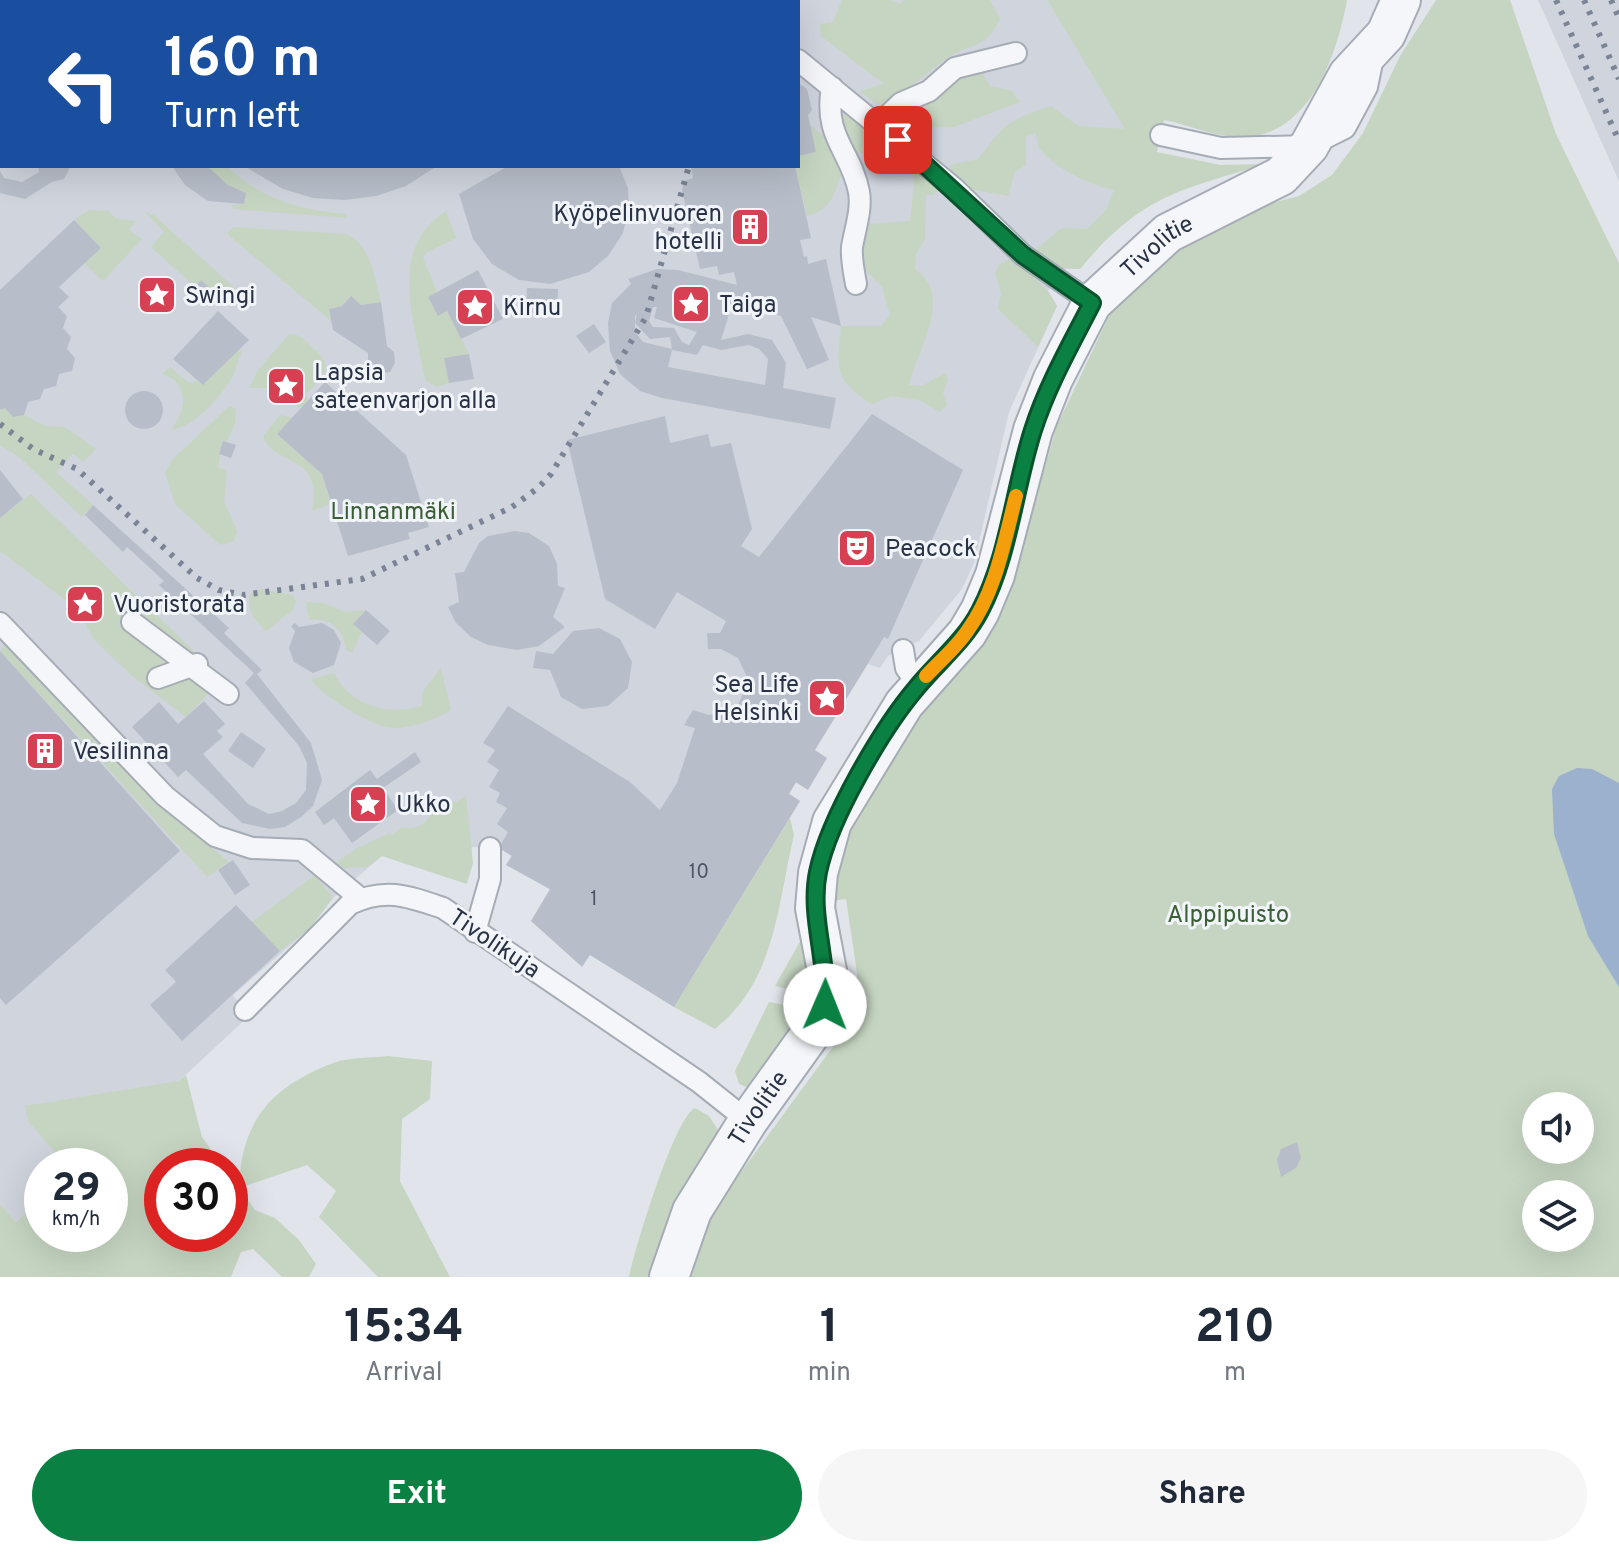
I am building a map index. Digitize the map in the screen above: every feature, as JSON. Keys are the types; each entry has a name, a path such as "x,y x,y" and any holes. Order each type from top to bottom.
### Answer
{"street":[{"name":"Tivolitie","path":"669,1277 692,1211 748,1121 814,1029 825,1005 827,971 815,908 818,873 832,822 918,685 967,633 980,611 995,575 1033,430 1053,379 1092,303 1131,263 1168,233 1281,176 1309,146 1348,75 1374,51 1401,0"}],"lane":[{"path":"879,124 901,103 923,95 955,68 1016,53"},
{"path":"800,62 954,188 1023,255 1092,303"},
{"path":"832,87 830,116 837,144 858,189 860,204 852,250 856,284"},
{"path":"1161,135 1248,150 1309,146"},
{"path":"132,622 198,664 228,694"},
{"path":"0,623 165,796 215,836 243,847 302,850 361,899 350,904 245,1010"},
{"path":"903,650 906,668 918,685"},
{"path":"158,678 198,664"},
{"path":"475,932 490,879 490,848"},
{"name":"Tivolikuja","path":"361,899 386,892 400,893 443,908 687,1074 748,1121"}],"shaded area":[{"name":"Linnanmäki","path":"800,0 1047,0 1166,195 1139,210 1109,235 1080,269 1062,269 1048,291 1057,306 1009,412 974,563 962,589 919,641 888,656 880,668 868,664 815,750 808,790 796,783 789,793 800,801 674,1007 590,955 558,894 506,865 511,856 499,848 472,847 467,884 382,856 333,898 310,928 233,995 249,1016 102,1148 24,1148 24,1215 16,1222 0,1204 0,168 800,168"},
{"path":"1538,0 1619,0 1619,181"}],"green space":[{"path":"842,0 891,0 900,4 905,0 990,0 1000,19 981,42 954,54 904,90 877,104 859,91 884,84 821,36 820,24 833,22"},
{"path":"1047,0 1347,0 1327,67 1303,108 1286,123 1266,133 1233,137 1164,120 1157,152 1221,165 1265,164 1208,181 1143,210 1102,244 1080,269 1053,267 1035,250 1062,228 1087,229 1106,210 1114,190 1084,180 1051,160 1038,145 1035,133 1026,137 1026,165 1015,172 1008,196 966,187 949,170 953,164 978,159 1008,124 1051,106 1078,126 1125,129"},
{"name":"Alppipuisto","path":"1436,0 1510,0 1556,134 1619,263 1619,1277 690,1277 711,1213 857,1014 857,973 846,899 832,901 840,847 871,785 918,718 970,656 1012,582 1056,428 1114,305 1166,252 1249,209 1299,196 1332,175 1363,133 1400,56"},
{"path":"980,68 990,86 1012,91 1020,102 954,127 913,128 901,118 931,101 964,76"},
{"path":"846,112 940,188 934,195 926,195 925,239 916,254 915,269 927,280 933,308 909,385 922,386 945,373 948,381 943,393 947,405 940,412 919,400 892,396 872,404 850,387 840,372 841,326 881,326 890,315 882,287 865,270 864,244 869,224 910,221 915,173 883,154 856,153 839,123"},
{"path":"810,125 826,138 842,173 827,206 807,216 795,168 800,168 800,155 816,151"},
{"path":"209,168 229,168 267,195 297,206 345,214 347,218 233,209 232,205 244,204 246,193 228,185"},
{"path":"89,210 108,211 117,219 136,221 129,230 142,239 103,281 84,263 101,248 74,220"},
{"path":"144,211 155,216 236,289 214,292 195,287 151,247 164,232"},
{"path":"446,211 456,238 426,253 423,258 437,292 428,297 438,316 447,311 469,354 449,383 436,387 425,380 411,311 410,266 416,245 427,227"},
{"path":"233,227 346,234 355,239 367,254 381,302 361,305 350,296 342,306 329,309 331,321 227,234"},
{"path":"1013,257 1048,291 1057,306 1038,347 998,309 1001,293 995,273 1000,264"},
{"path":"289,334 305,340 320,354 326,366 322,377 305,395 308,400 301,408 283,401 274,388 249,388 258,370"},
{"path":"240,349 242,353 233,376 214,402 189,423 171,430 183,406 183,398 177,383 162,374 170,367 189,383 197,381 203,385"},
{"path":"229,406 236,409 235,424 227,442 222,441 218,467 227,471 224,502 237,531 234,541 220,545 175,504 165,473 172,460"},
{"path":"5,408 14,417 24,415 45,426 65,427 96,449 83,462 73,454 56,472 93,505 82,517 19,457 0,445 0,410"},
{"path":"280,415 292,418 278,434 322,474 331,504 312,511 314,493 312,480 306,471 265,441 263,436"},
{"path":"31,494 200,657 186,672 212,690 186,717 131,675 94,639 77,609 0,551 0,518"},
{"path":"261,589 293,595 296,602 293,610 266,631 255,619 249,605 250,594"},
{"path":"306,602 324,603 345,612 366,610 353,624 362,632 352,653 346,650 335,626 309,620"},
{"path":"6,643 171,814 229,862 207,877 0,651"},
{"path":"441,668 451,710 425,722 397,728 376,724 350,711 325,694 311,679 334,673 360,701 384,709 409,709 422,706 423,691"},
{"path":"466,796 473,863 467,884 382,856 367,867 343,868 336,863 357,848 390,833 392,836 401,828 421,825 441,803 456,802"},
{"path":"790,818 794,835 771,941 751,988 735,1010 715,1029 674,1007"},
{"path":"315,875 333,898 310,928 280,951 252,922"},
{"path":"803,936 811,994 775,986"},
{"path":"769,1002 810,1010 753,1090 739,1084 735,1071"},
{"path":"388,1056 432,1061 430,1099 402,1119 400,1181 450,1277 378,1277 319,1217 336,1191 307,1165 248,1185 248,1148 245,1148 264,1109 277,1095 311,1072 353,1059"},
{"path":"186,1075 202,1137 210,1148 144,1148 144,1252 241,1252 231,1277 0,1277 0,1204 16,1222 24,1215 24,1252 128,1252 128,1148 51,1148 28,1121 25,1106 179,1081"},
{"path":"695,1108 709,1116 720,1133 690,1176 651,1277 629,1277 667,1158 687,1116"},
{"path":"248,1200 255,1210 275,1218 299,1240 316,1264 309,1277 282,1277 253,1249 248,1250"}],"water":[{"path":"1577,768 1592,769 1619,783 1619,987 1588,936 1554,834 1552,789 1559,776"}],"building":[{"path":"800,84 807,89 812,110 808,115 816,152 800,156"},
{"path":"38,168 70,168 64,179 52,182 25,199 0,193 0,171 4,178 22,182 39,172"},
{"path":"173,168 209,168 228,185 246,193 244,204 208,201 185,185"},
{"path":"247,168 434,168 406,186 376,196 345,200 313,198 283,189"},
{"path":"504,168 620,168 628,188 629,209 623,233 608,256 589,272 550,284 519,280 492,264 473,239 459,194"},
{"path":"691,168 795,168 811,238 800,240 804,257 807,256 808,264 826,259 841,326 811,317 829,360 807,369 781,316 743,305 744,302 734,298 721,340 748,334 772,340 786,363 783,388 836,398 830,429 662,398 640,391 620,374 610,351 608,323 612,303 631,284 628,279 657,269 678,270 737,285 734,272 719,275 717,266 700,269 682,190 684,181 693,178","holes":["653,307 657,307 654,318 697,332 689,345 682,342 674,328 653,327 649,321","635,323 650,339 670,337 672,349 643,342 636,333","703,345 721,350 749,345 759,349 768,359 765,385 668,367 672,350 697,355"]},
{"path":"74,220 101,248 59,287 69,297 58,307 67,316 63,328 71,337 67,349 75,358 72,371 59,374 56,386 44,389 40,399 28,402 24,415 13,417 5,408 0,410 0,290"},
{"path":"478,270 503,319 461,339 447,311 438,316 428,297"},
{"path":"201,280 214,292 204,302 192,290"},
{"path":"527,288 558,289 557,313 526,313"},
{"path":"351,296 361,305 381,302 387,346 394,352 395,363 390,372 376,374 368,368 368,353 333,330 329,309 342,306"},
{"path":"218,311 249,340 203,385 173,359"},
{"path":"594,324 606,342 589,353 576,336"},
{"path":"469,354 474,379 449,383 444,358"},
{"path":"325,382 406,455 429,527 408,533 410,539 348,556 322,474 277,434"},
{"path":"144,391 158,396 163,410 158,424 144,429 130,424 125,410 130,396"},
{"path":"872,414 963,470 888,639 884,637 815,750 827,758 808,790 796,782 789,794 800,801 674,1007 590,955 582,967 531,921 550,889 506,865 512,856 499,848 508,832 497,824 507,808 496,802 500,793 489,787 499,770 487,762 495,750 483,743 508,706 630,782 660,810 677,783 695,728 684,725 693,710 709,715 730,710 739,703 746,686 747,677 738,658 721,649 708,649 707,633 720,633 726,621 677,592 655,629 605,599 567,440 665,416 670,443 708,434 711,447 731,443 752,529 741,546 759,557"},
{"path":"223,441 236,445 231,458 219,454"},
{"path":"0,470 23,499 0,518"},
{"path":"93,505 229,628 224,633 262,670 257,674 311,743 322,780 313,806 301,817 285,827 270,829 242,823 186,770 178,777 132,727 159,702 178,724 204,701 225,724 217,731 223,737 203,754 248,804 269,814 282,811 296,803 306,790 307,763 299,746 245,683 254,673 159,585 164,581 127,547 123,552 85,515"},
{"path":"515,531 529,533 549,546 557,564 558,586 565,588 553,617 565,627 539,646 517,650 488,645 471,637 456,623 448,607 459,602 455,573 464,572 479,543 488,536"},
{"path":"366,610 390,631 377,645 353,624"},
{"path":"295,623 299,627 322,623 334,630 341,643 334,665 313,673 294,662 289,648 295,631 291,626"},
{"path":"599,628 620,639 632,662 628,688 608,706 582,709 561,697 550,670 533,668 536,651 553,654 573,631"},
{"name":"Vesilinna","path":"0,651 180,851 6,1005 0,998"},
{"path":"241,732 266,749 253,768 228,751"},
{"path":"415,752 421,762 383,788 398,810 352,843 334,818 324,825 315,812 370,770 377,779"},
{"path":"233,860 250,885 235,895 218,870"},
{"path":"236,905 280,951 182,1041 150,1005 176,982 165,970"},
{"path":"1297,1142 1301,1158 1296,1168 1281,1177 1277,1160 1281,1149"}],"railway":[{"path":"1556,0 1619,141"},
{"path":"1584,0 1619,79"},
{"path":"1611,0 1619,18"},
{"path":"0,424 33,449 77,469 197,578 219,590 243,595 362,579 512,507 551,474 646,317 688,168"}],"slow traffic":[{"path":"926,676 967,633 980,611 995,575 1016,496"}],"place":[{"name":"Kyöpelinvuoren hotelli","path":"750,227"},
{"name":"Swingi","path":"157,295"},
{"name":"Taiga","path":"691,304"},
{"name":"Kirnu","path":"475,307"},
{"name":"Lapsia sateenvarjon alla","path":"286,386"},
{"name":"Peacock","path":"857,548"},
{"name":"Vuoristorata","path":"85,604"},
{"name":"Sea Life Helsinki","path":"827,698"},
{"name":"Vesilinna","path":"45,751"},
{"name":"Ukko","path":"368,804"}],"route":[{"path":"825,1005 827,971 815,908 818,873 832,822 904,704 967,633 980,611 995,575 1033,430 1053,379 1092,303 1023,255 954,188 898,140"}]}
